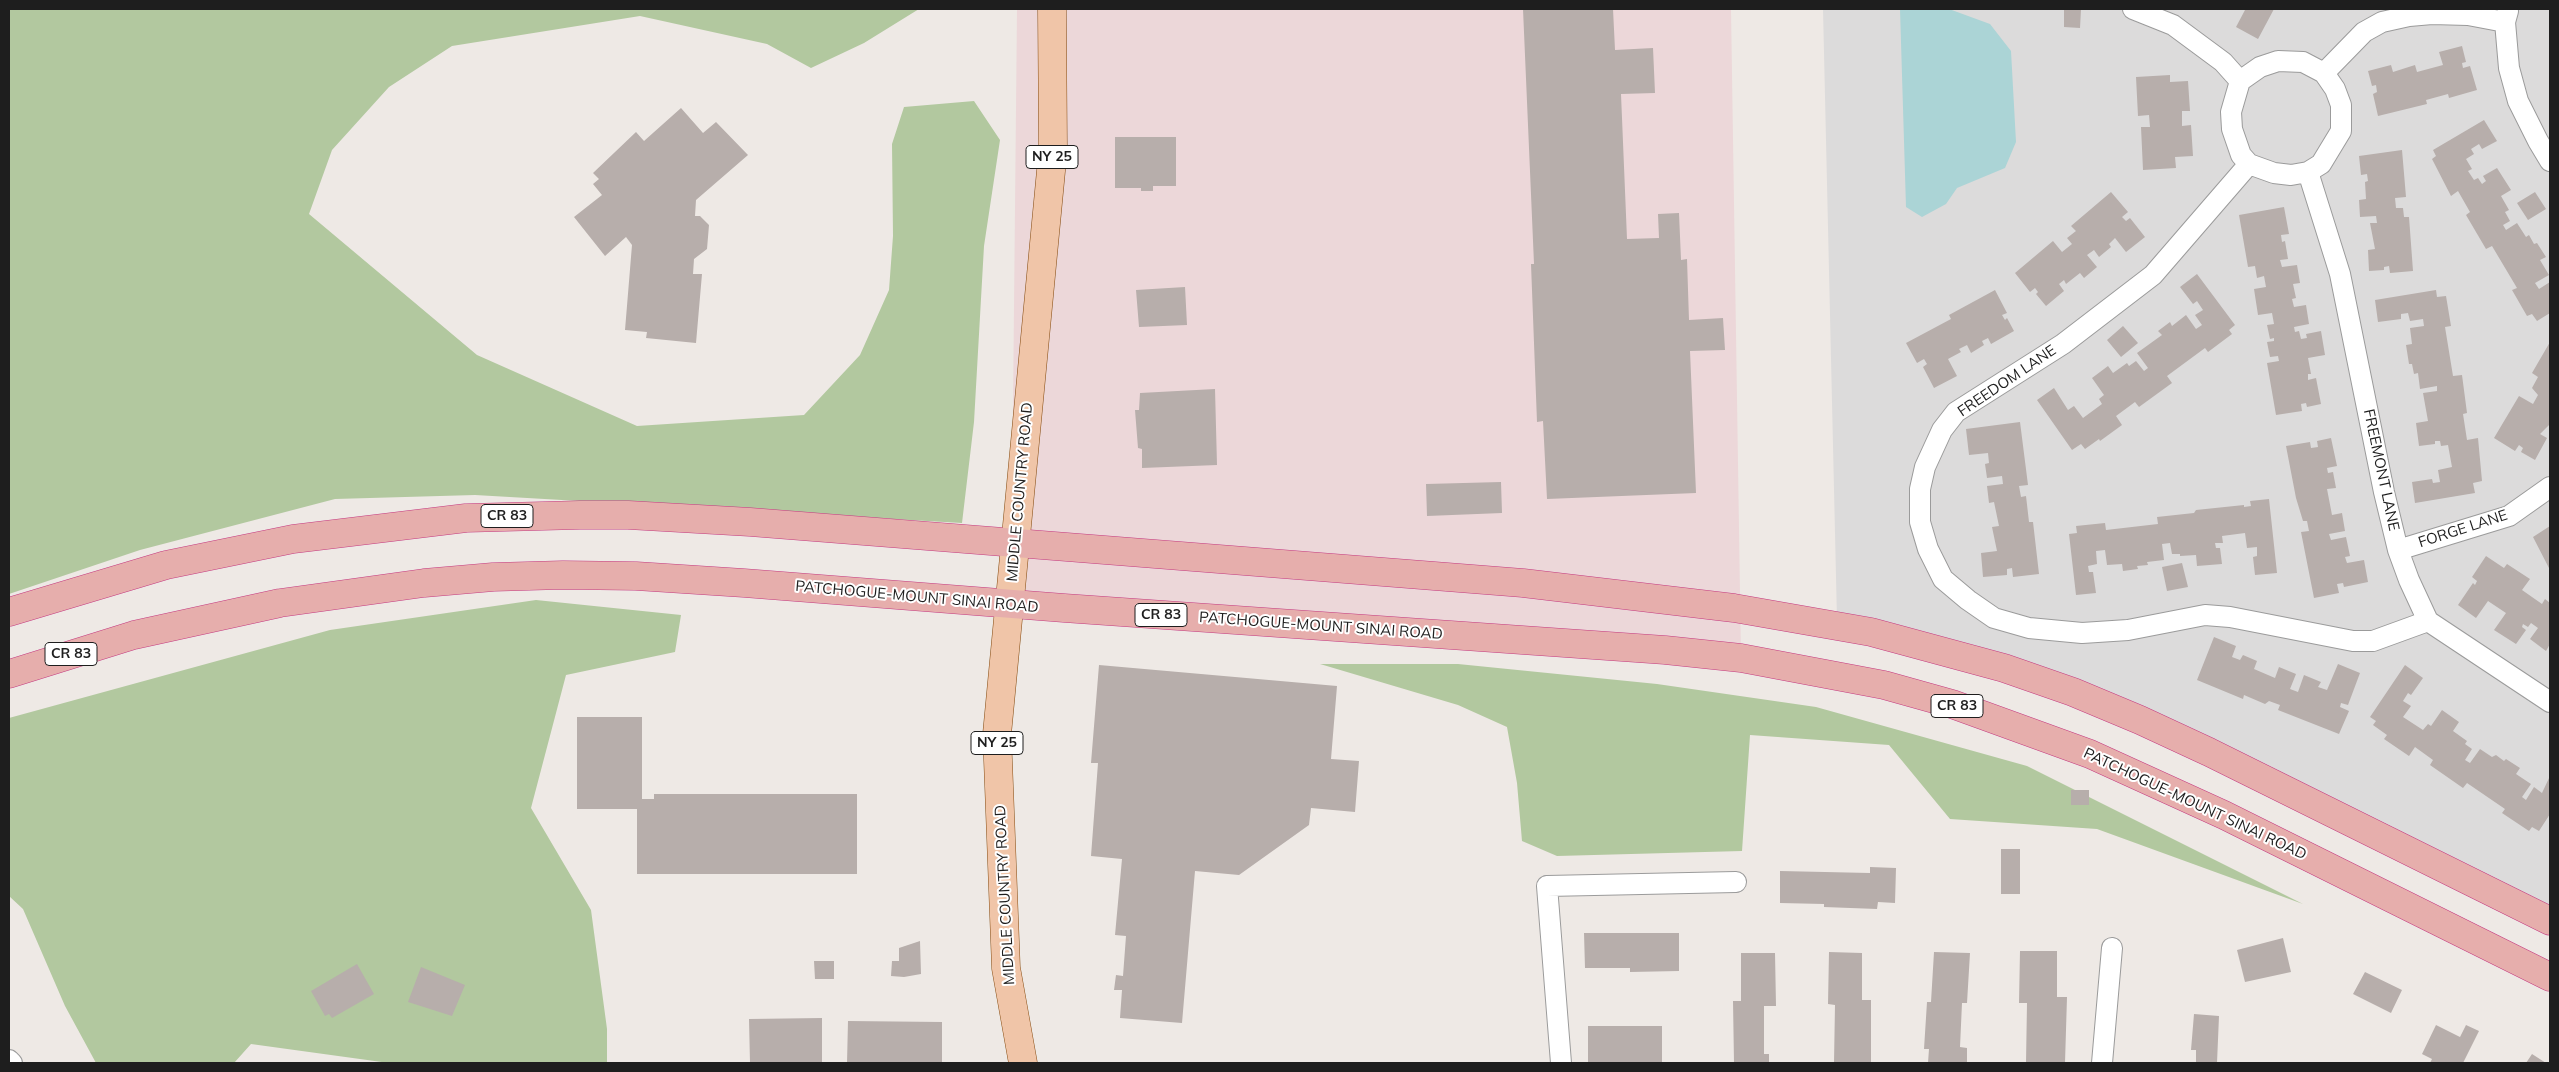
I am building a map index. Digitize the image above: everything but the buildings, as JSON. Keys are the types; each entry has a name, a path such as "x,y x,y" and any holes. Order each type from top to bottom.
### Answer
{"highway":[{"name":"CR 83","path":"9,612 118,578 235,550 345,531 466,518 580,515 683,517 1016,542 1523,583 1734,608 1871,632 2004,668 2073,692 2140,720 2550,920"},
{"name":"PATCHOGUE-MOUNT SINAI ROAD","path":"9,674 134,635 280,603 424,583 493,577 636,576 1665,650 1741,658 1884,685 1952,704 2090,754 2161,784 2550,977"}],"main road":[{"name":"MIDDLE COUNTRY ROAD","path":"1023,1063 1006,968 997,734 1011,604 1036,305 1053,150 1052,9"}],"street":[{"path":"2133,9 2173,25 2223,62 2240,80"},
{"path":"2324,73 2346,48 2364,32 2382,22 2409,16 2432,14 2507,15 2509,68 2518,101 2538,142 2550,161"},
{"path":"2278,61 2303,62 2324,73 2335,89 2341,105 2341,131 2321,164 2308,172 2291,175 2274,173 2249,164 2241,155 2232,130 2231,112 2240,80 2260,67 2278,61"},
{"name":"FREEDOM LANE","path":"2249,164 2153,275 2063,344 1956,412 1939,438 1925,467 1920,489 1920,522 1928,549 1943,579 1968,600 1994,618 2029,628 2082,633 2119,630 2205,615 2230,617 2353,642 2390,637 2428,621"},
{"name":"FREEMONT LANE","path":"2308,172 2340,274 2384,492 2398,550 2428,621"},
{"name":"FORGE LANE","path":"2398,550 2509,516 2550,487"},
{"path":"2428,621 2550,702"},
{"path":"1561,1063 1547,886 1736,882"},
{"path":"2102,1063 2112,948"},
{"path":"9,1060 12,1063"}],"shaded area":[{"path":"1017,9 1731,9 1741,658 1011,604"},
{"path":"1823,9 2550,9 2550,922 1953,640 1837,620"}],"green space":[{"path":"9,9 919,9 864,43 811,68 767,44 640,16 452,46 389,87 332,150 309,214 477,355 637,426 804,415 860,355 889,290 893,236 892,144 904,107 974,101 1000,140 984,246 974,422 962,523 475,495 335,499 140,550 9,594"},
{"path":"536,600 681,615 675,652 566,675 531,808 591,910 607,1029 607,1063 389,1063 251,1044 234,1063 96,1063 65,1006 23,909 9,896 9,718 330,630"},
{"path":"1320,664 1458,664 1657,684 1816,707 2027,766 2303,904 2097,829 1950,819 1889,745 1750,735 1742,851 1557,856 1522,841 1517,783 1507,727 1458,705"}],"water":[{"path":"1900,9 1949,9 1990,24 2011,51 2016,142 2005,168 1957,188 1946,204 1922,217 1906,207"}]}
